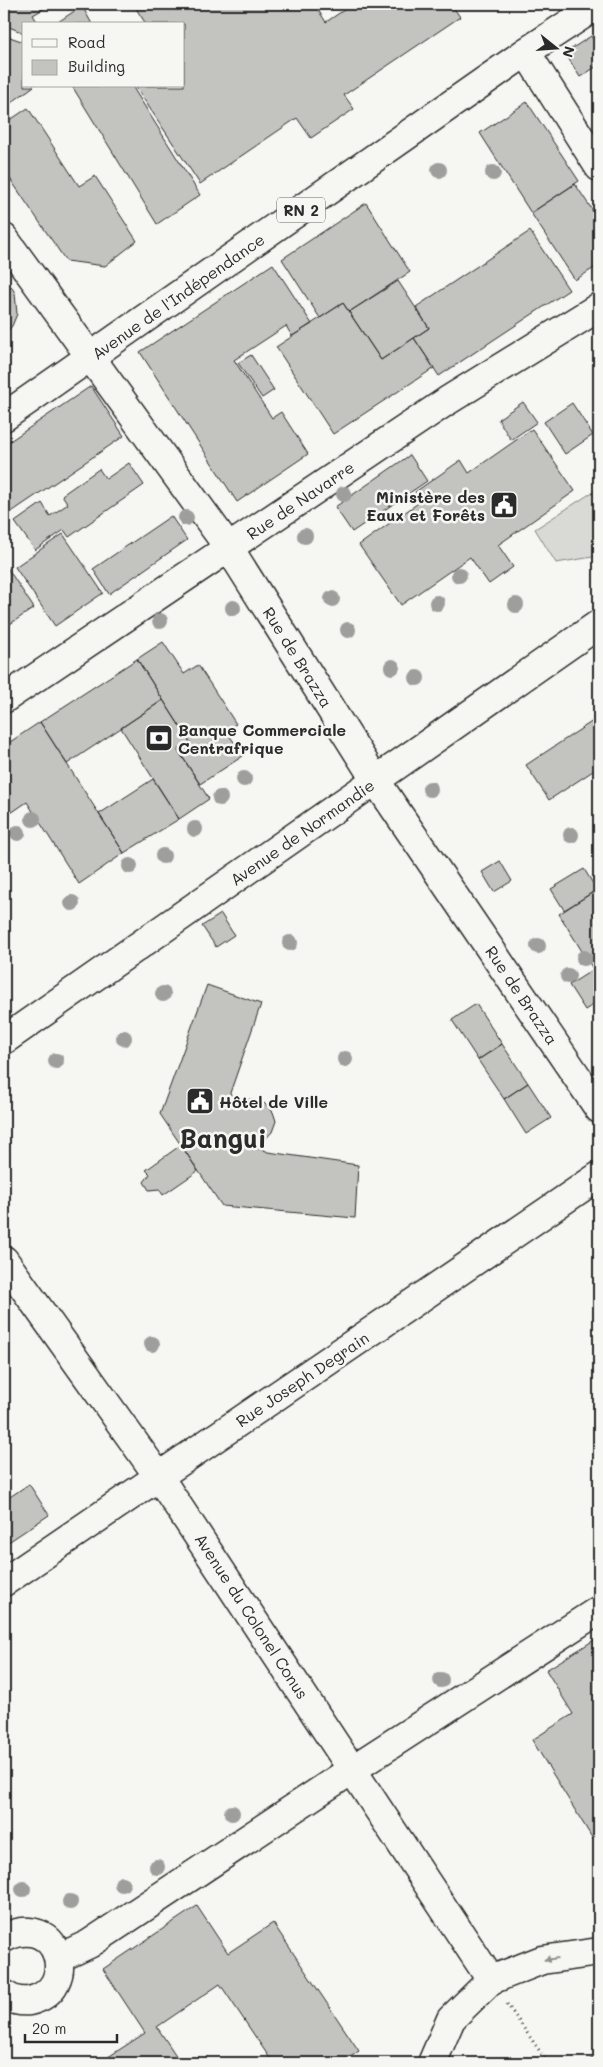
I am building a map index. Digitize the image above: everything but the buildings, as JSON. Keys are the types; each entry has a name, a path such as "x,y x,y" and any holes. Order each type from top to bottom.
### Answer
{"street":[{"name":"Avenue de l'Indépendance","path":"4,418 526,52 599,4"},
{"path":"526,52 599,167"},
{"name":"Rue de Brazza","path":"4,238 229,548 376,781 599,1109"},
{"name":"Rue de Navarre","path":"4,699 447,401 599,308"},
{"name":"Avenue de Normandie","path":"4,1040 599,624"},
{"name":"Rue Joseph Degrain","path":"4,1582 599,1176"},
{"name":"Avenue du Colonel Conus","path":"4,1260 159,1477 491,1980"},
{"path":"59,1958 89,1944 353,1769 599,1610"},
{"path":"4,1938 16,1932 28,1930 40,1934 55,1948 59,1958 56,1982 48,1992 38,1998 18,2001 4,1994"},
{"path":"432,2063 451,2019 491,1980 542,1960 599,1952"}],"path":[{"path":"491,1980 548,2063"}],"shaded area":[{"path":"599,488 599,556 556,563 535,529"}],"place":[{"name":"Ministère des Eaux et Forêts","path":"504,505"},
{"name":"Banque Commerciale Centrafrique","path":"159,738"},
{"name":"Hôtel de Ville","path":"200,1101"}],"district":[{"name":"Bangui","path":"223,1138"}]}
